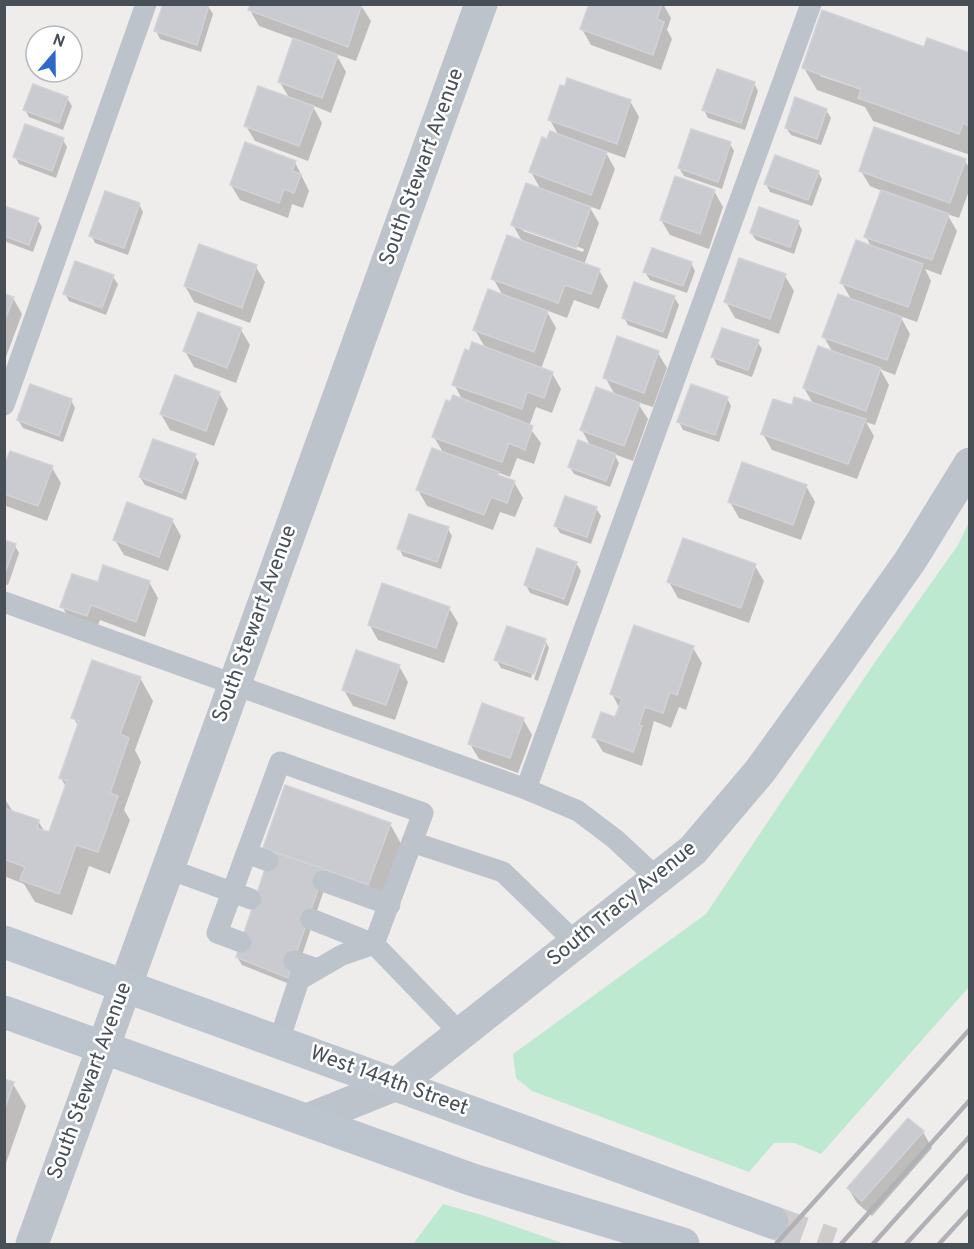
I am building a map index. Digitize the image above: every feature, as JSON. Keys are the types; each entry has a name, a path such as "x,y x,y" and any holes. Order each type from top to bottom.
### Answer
{"street":[{"name":"South Stewart Avenue","path":"32,1245 166,868 481,4"},
{"name":"South Tracy Avenue","path":"307,1120 397,1083 693,850 760,771 910,561 969,464"},
{"name":"West 144th Street","path":"4,942 397,1083 772,1222"},
{"path":"4,1012 473,1180 683,1245"}],"lane":[{"path":"4,405 146,4"},
{"path":"526,789 811,4"},
{"path":"4,602 526,789 578,811 615,839 658,879"},
{"path":"241,942 217,933 241,895 247,854 280,762 423,813 374,944 342,955 299,980 279,1041"},
{"path":"412,842 503,872 576,943"},
{"path":"247,854 268,861"},
{"path":"166,868 241,895"},
{"path":"323,881 390,905"},
{"path":"311,919 374,944 460,1033"},
{"path":"294,961 317,969"}],"green space":[{"path":"969,522 969,987 821,1154 794,1143 774,1143 749,1172 532,1091 516,1078 513,1054 706,914 873,665 958,545"},
{"path":"443,1204 482,1215 565,1244 413,1244"}],"building":[{"path":"163,4 209,5 197,45 154,31"},
{"path":"251,4 362,4 348,47 248,10"},
{"path":"589,4 662,4 657,19 664,22 653,55 580,29"},
{"path":"822,10 924,47 927,38 970,53 970,126 963,123 959,134 858,98 861,89 802,68"},
{"path":"293,38 338,55 322,98 278,82"},
{"path":"717,69 755,82 741,123 702,110"},
{"path":"567,78 631,100 617,144 548,120 560,85 565,86"},
{"path":"33,84 68,97 59,123 23,110"},
{"path":"258,86 314,106 299,146 244,126"},
{"path":"795,97 827,109 817,139 785,128"},
{"path":"25,124 64,138 52,171 13,157"},
{"path":"874,127 966,159 950,203 859,171"},
{"path":"691,129 731,142 718,182 678,168"},
{"path":"550,131 607,152 591,195 529,172 542,137 547,139"},
{"path":"245,142 296,161 292,171 301,174 294,193 284,189 279,203 230,185"},
{"path":"775,155 819,171 808,200 764,184"},
{"path":"675,176 715,190 700,234 660,220"},
{"path":"526,183 591,207 576,248 511,225"},
{"path":"881,190 949,214 932,260 864,237"},
{"path":"105,191 140,203 124,248 89,236"},
{"path":"4,206 39,218 29,245 4,236"},
{"path":"759,207 799,221 790,247 750,233"},
{"path":"507,235 600,269 591,294 565,285 558,303 491,279"},
{"path":"856,240 923,264 908,307 840,283"},
{"path":"199,244 257,265 242,308 184,286"},
{"path":"652,248 692,262 683,286 643,272"},
{"path":"739,258 786,274 770,319 724,302"},
{"path":"75,261 114,275 102,308 63,294"},
{"path":"634,282 675,296 663,332 622,318"},
{"path":"488,289 548,311 534,352 473,330"},
{"path":"4,294 14,297 4,322"},
{"path":"838,294 902,317 887,360 822,337"},
{"path":"198,312 242,328 227,368 183,351"},
{"path":"722,328 759,340 748,370 711,357"},
{"path":"617,336 659,351 644,393 603,378"},
{"path":"472,342 553,372 544,398 527,392 522,409 452,385 465,349 469,351"},
{"path":"818,346 881,368 866,411 803,388"},
{"path":"175,375 220,392 206,431 160,414"},
{"path":"30,384 72,399 59,436 17,420"},
{"path":"691,384 728,397 715,435 677,422"},
{"path":"596,387 640,403 624,446 580,430"},
{"path":"453,395 533,426 525,450 509,443 502,462 432,437 446,400 450,402"},
{"path":"794,397 866,419 848,464 761,434 773,399 792,405"},
{"path":"153,439 196,454 182,493 139,477"},
{"path":"578,440 616,454 606,481 568,467"},
{"path":"432,448 499,472 498,475 515,481 507,503 491,497 484,515 416,490"},
{"path":"10,451 53,466 38,506 4,494 4,466"},
{"path":"742,462 807,485 793,525 728,502"},
{"path":"565,496 597,507 587,537 554,526"},
{"path":"127,502 173,519 159,557 113,540"},
{"path":"409,514 449,527 437,562 397,549"},
{"path":"683,538 756,564 741,608 667,582"},
{"path":"4,540 16,544 4,575"},
{"path":"537,548 577,562 564,599 524,585"},
{"path":"103,565 150,581 136,622 91,605 87,616 60,607 72,574 98,582"},
{"path":"382,583 450,607 436,648 368,625"},
{"path":"634,625 694,646 677,695 670,692 663,713 645,707 639,725 642,726 633,752 592,737 601,712 615,717 622,699 610,694"},
{"path":"507,626 546,639 534,674 494,660"},
{"path":"356,650 400,665 386,705 342,690"},
{"path":"92,660 141,677 120,734 129,738 110,793 118,796 98,852 76,845 59,894 20,880 25,867 4,859 4,808 39,820 37,828 49,832 67,781 59,778 79,721 71,718"},
{"path":"482,703 524,718 510,758 468,744"},
{"path":"285,785 391,823 368,885 263,848"},
{"path":"271,851 325,869 288,978 236,957"},
{"path":"4,1079 14,1082 4,1110"},
{"path":"908,1118 924,1131 862,1201 847,1188"}],"tunnel":[{"path":"772,1222 832,1244"}],"railway":[{"path":"776,1244 970,1029"},
{"path":"841,1244 970,1100"},
{"path":"873,1244 970,1136"},
{"path":"906,1244 970,1174"},
{"path":"939,1244 970,1210"}]}
